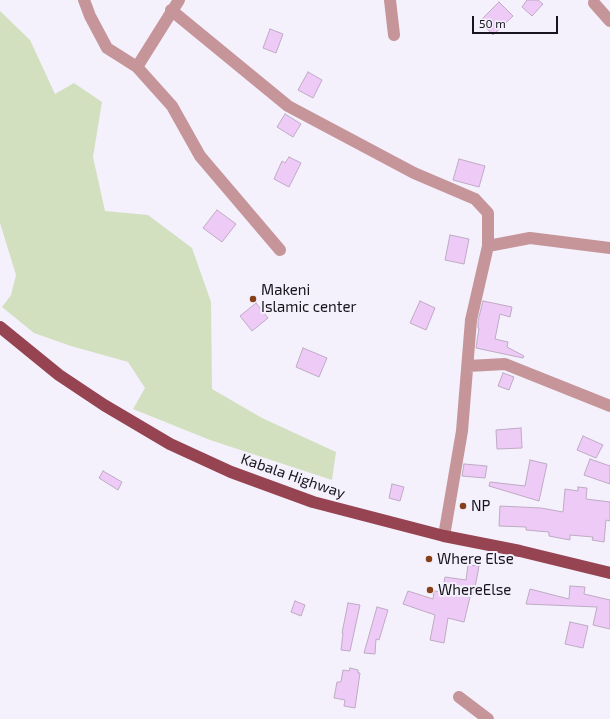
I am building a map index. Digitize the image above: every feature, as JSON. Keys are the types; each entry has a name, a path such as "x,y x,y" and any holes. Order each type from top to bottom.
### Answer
{"main road":[{"name":"Kabala Highway","path":"0,327 59,374 104,405 170,444 231,472 313,502 444,536 520,552 610,574"}],"street":[{"path":"84,0 90,16 107,48 137,67 172,106 200,156 280,250"},
{"path":"137,67 171,10 179,0"},
{"path":"390,0 394,35"},
{"path":"594,3 610,21"},
{"path":"171,10 288,106 414,173 475,199 488,213 488,246 471,320 462,431 444,536"},
{"path":"488,246 530,238 610,248"},
{"path":"468,366 505,364 610,406"},
{"path":"459,697 488,719"}],"green space":[{"path":"0,11 30,40 55,94 74,83 102,102 93,157 105,211 148,215 192,248 211,302 212,389 262,418 336,452 332,480 210,440 133,409 145,388 128,362 71,346 34,333 2,307 11,295 16,275 0,223"}],"building":[{"path":"527,0 538,0 543,4 532,16 522,7"},
{"path":"499,2 513,16 493,35 480,21"},
{"path":"270,29 283,34 276,53 263,48"},
{"path":"308,72 322,80 313,98 298,90"},
{"path":"285,114 301,124 293,137 277,127"},
{"path":"289,157 301,163 289,187 274,179 282,161 285,163"},
{"path":"459,159 485,166 479,187 453,180"},
{"path":"217,210 236,224 222,242 203,228"},
{"path":"450,235 469,239 464,264 445,260"},
{"path":"420,301 435,308 426,330 410,323"},
{"path":"483,301 512,307 510,317 500,314 495,339 508,342 507,347 524,356 523,358 476,348 479,328 478,321"},
{"path":"256,303 268,318 252,331 240,316"},
{"path":"303,348 327,358 319,377 296,367"},
{"path":"503,373 514,377 509,390 498,386"},
{"path":"521,428 522,448 497,449 496,430"},
{"path":"583,436 603,445 596,458 577,450"},
{"path":"590,459 610,466 610,484 584,475"},
{"path":"530,460 547,464 539,501 489,486 490,482 525,486"},
{"path":"464,464 487,466 485,478 462,476"},
{"path":"103,471 122,482 118,490 99,478"},
{"path":"392,484 404,487 400,501 389,498"},
{"path":"578,487 587,488 586,499 610,502 610,521 606,520 604,542 592,540 593,537 570,535 570,540 549,536 549,532 526,530 526,527 499,526 500,506 541,508 563,512 565,489 578,491"},
{"path":"468,565 479,566 474,593 471,593 464,622 448,618 444,643 430,640 435,615 403,604 408,591 433,599 434,591 442,592 445,577 466,580"},
{"path":"570,586 585,587 584,594 610,600 610,629 593,625 597,607 526,604 530,589 569,599"},
{"path":"295,601 305,605 301,616 291,612"},
{"path":"348,603 360,605 350,651 341,650 342,633"},
{"path":"377,607 388,610 379,640 376,639 375,654 364,653"},
{"path":"570,622 588,626 583,648 565,644"},
{"path":"350,668 358,670 358,673 360,673 355,708 344,706 345,700 334,698 337,682 341,682 343,670 349,671"}],"place":[{"name":"Makeni Islamic center","path":"253,299"},
{"name":"NP","path":"463,506"},
{"name":"Where Else","path":"429,559"},
{"name":"WhereElse","path":"430,590"}]}
